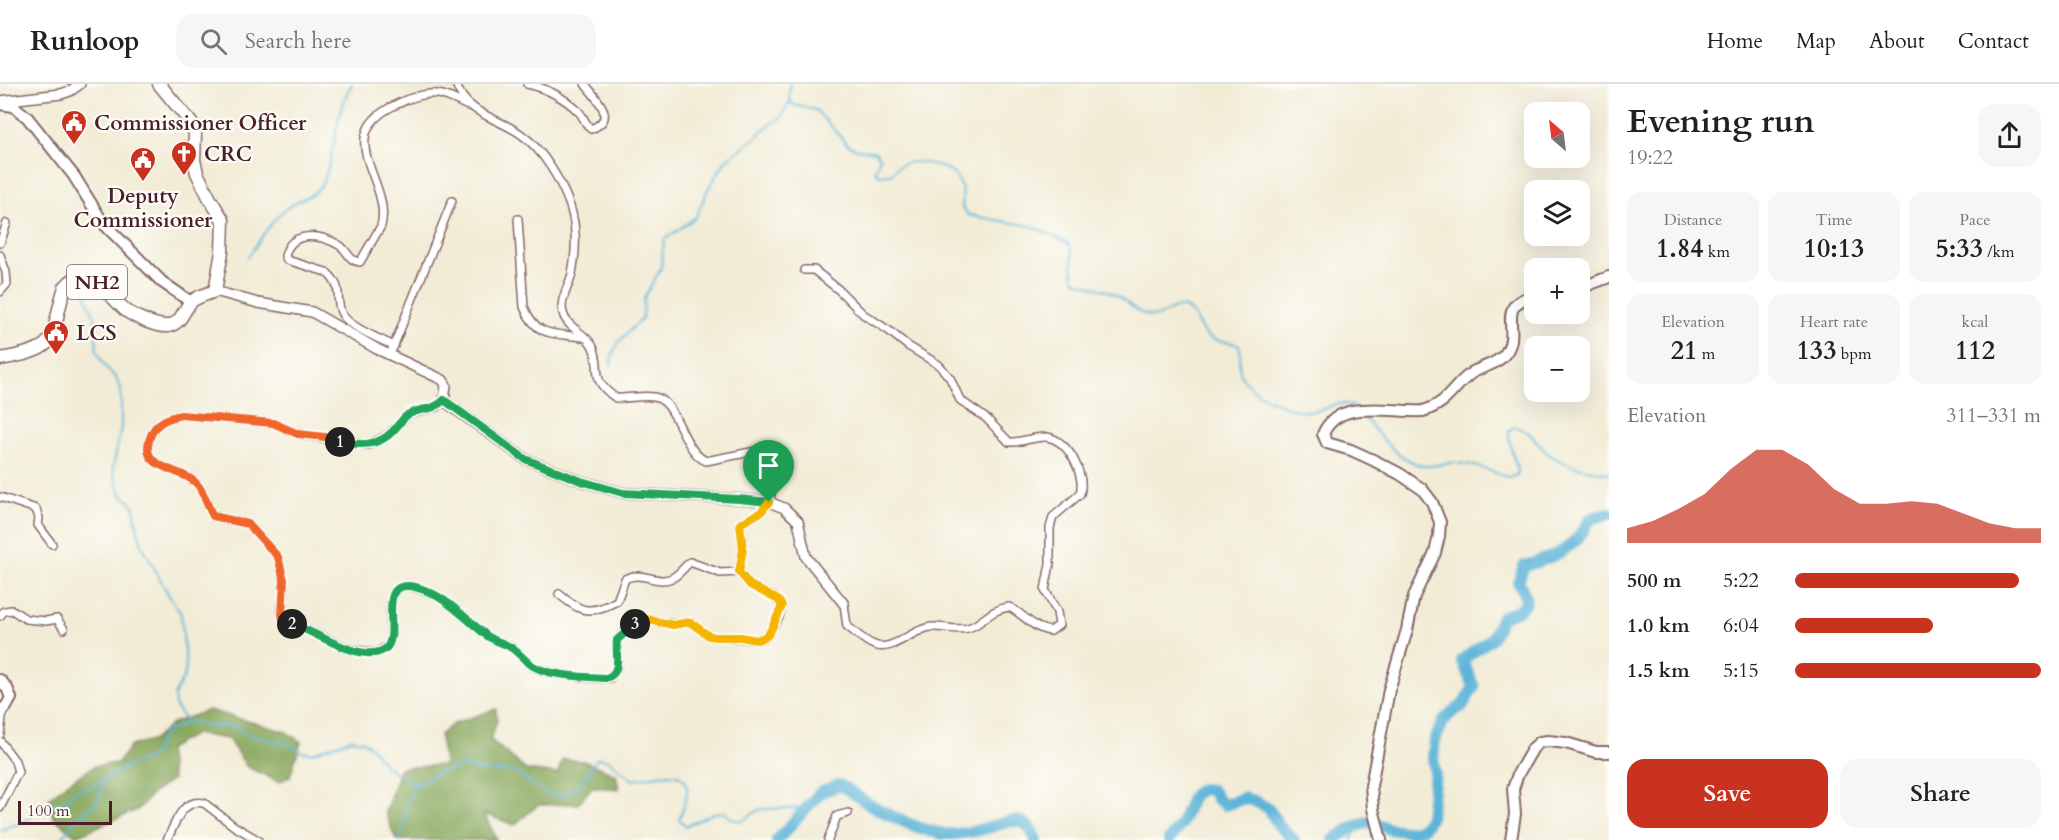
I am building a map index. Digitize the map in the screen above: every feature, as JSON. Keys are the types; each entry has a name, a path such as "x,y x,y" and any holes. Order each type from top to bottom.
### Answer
{"highway":[{"path":"159,84 192,124 195,134 194,160 197,173 223,220 222,252 215,291"},
{"name":"NH2","path":"0,358 39,350 47,344 52,336 65,287 70,280 88,278 98,282 111,292 128,312 168,326 178,322 191,302 215,291"}],"main road":[{"path":"0,102 14,106 27,117 74,176 103,223 162,282 191,302"},
{"path":"1590,284 1609,277"},
{"path":"1381,840 1373,809 1371,786 1389,690 1407,630 1414,596 1435,553 1440,522 1432,502 1422,489 1373,460 1327,443 1323,434 1327,425 1341,414 1357,410 1423,411 1445,400 1462,381 1504,356 1509,347 1510,316 1514,305 1524,298"},
{"path":"0,680 7,688 11,698 1,710"},
{"path":"1511,840 1515,814 1513,789 1518,774 1533,748 1540,742 1548,741 1566,743 1596,752 1609,752"}],"street":[{"path":"0,102 70,92 80,84"},
{"path":"456,84 470,106"},
{"path":"527,84 543,89 576,108 591,129 601,124 605,114 604,109 585,84"},
{"path":"392,351 347,321 340,310 340,294 331,276 326,272 287,260 286,250 300,237 310,234 340,245 352,260 360,262 364,258 382,219 382,208 365,152 368,130 383,110 405,100 440,94 470,106 516,131 534,145 549,166 567,199 573,219 574,254 562,311 566,321 592,346 597,376 603,387 616,398 653,397 665,402 672,409 678,425 700,459 706,461 756,451 771,454 776,459 778,467 769,502 761,512 740,524 743,549 739,572"},
{"path":"392,351 452,201"},
{"path":"518,219 524,307 529,320 535,327 544,331 585,338"},
{"path":"0,243 7,223"},
{"path":"0,255 6,272 7,284 0,292"},
{"path":"444,400 525,459 581,481 623,493 739,499 769,502 784,508 798,521 806,557 844,604 847,626 876,646 885,647 925,628 966,629 994,610 1009,607 1044,631 1055,629 1059,625 1059,618 1045,590 1050,564 1050,528 1053,517 1080,494 1082,480 1075,463 1061,443 1046,437 1009,442 987,419 960,400 950,378 939,365 863,314 839,290 814,270 804,270"},
{"path":"215,291 258,303 312,312 392,351 443,380 446,385 444,400 437,407 408,414 388,435 368,445 298,434 273,423 181,415 170,417 157,425 151,433 148,449 152,459 159,466 194,481 200,487 213,516 248,524 275,553 282,570 284,593 281,610 283,619 357,651 376,653 389,645 394,592 404,586 412,586 446,602 487,637 511,647 535,667 558,674 610,678 617,668 617,640 641,620 673,625 690,622 709,636 716,637 741,637 757,640 767,636 778,617 781,603 750,585 739,572"},
{"path":"0,496 36,509 39,518 38,525 51,544"},
{"path":"559,594 578,609 585,611 617,601 625,579 633,576 659,581 666,580 676,575 690,562 720,573 739,572"},
{"path":"0,616 4,611 12,610 26,618 46,621 57,619 64,629"},
{"path":"0,734 1,710"},
{"path":"0,741 15,761 18,772 0,808"},
{"path":"167,840 180,813 188,805 198,802 204,803 234,826 258,840"},
{"path":"828,840 837,816 848,813"}],"green space":[{"path":"496,709 497,721 490,739 526,770 557,774 563,759 583,761 616,774 619,789 592,787 578,804 538,805 514,825 484,814 497,840 396,840 385,812 400,768 444,765 440,735 453,724"},
{"path":"209,710 286,732 301,742 290,776 279,782 247,767 228,739 195,734 168,749 172,780 155,791 137,810 76,836 53,817 49,798 70,781 95,766 117,763 131,746 154,740 173,723"}],"waterway":[{"path":"248,257 280,214 314,193 323,182 328,170 342,107 352,84"},
{"path":"790,84 789,97 793,105 816,110 848,145 876,152 880,158 875,171 879,175 891,174 899,166 910,162 935,165 950,171 962,189 962,208 968,215 1031,226 1068,243 1072,252 1072,270 1075,280 1110,292 1139,312 1150,316 1181,307 1189,310 1208,337 1239,345 1240,373 1247,384 1264,396 1286,406 1307,411 1321,410 1338,404 1354,407"},
{"path":"611,365 614,350 643,317 644,298 661,268 664,240 696,217 708,189 726,160 766,127 780,119 790,101"},
{"path":"72,266 77,274"},
{"path":"81,282 95,318 97,351 121,389 121,428 113,468 114,475 121,495 134,507 143,547 181,614 186,667 184,677 174,695 175,705 188,721 210,726 231,726 251,735 293,746 302,752 312,753 351,739 363,741 371,747 384,764 411,782 422,782 441,772 462,766 484,771 515,772 550,795 562,796 581,782 598,758 608,760 633,780 672,774 680,776 685,781 687,789 679,819 686,826 714,813 724,812 732,819 742,821 760,809 807,808"},
{"path":"1360,413 1393,449 1409,461 1423,466 1466,464 1510,478 1518,474 1509,437 1509,431 1514,427 1530,434 1545,451 1557,459 1578,467 1609,474"},
{"path":"1334,840 1351,828 1370,821 1389,829 1414,832 1423,828 1430,817 1435,773 1433,757 1435,740 1444,720 1462,706 1474,687 1462,660 1492,638 1502,617 1518,610 1526,603 1525,594 1518,582 1524,566 1545,560 1563,551 1578,538 1590,519 1609,513"},
{"path":"61,840 72,823 96,803 106,778 149,758 153,755 164,733 187,722"},
{"path":"0,830 26,821 44,807 64,802 75,791 103,781"},
{"path":"399,840 405,825 410,796 420,783"},
{"path":"777,840 820,793 839,785 881,811 929,831 947,834 962,833 1016,821 1027,825 1036,840"},
{"path":"1169,840 1181,824 1193,795 1202,789 1212,790 1217,799 1225,805 1244,798 1268,808 1279,826 1294,840"},
{"path":"1351,840 1360,823"}],"place":[{"name":"Commissioner Officer","path":"74,146"},
{"name":"CRC","path":"184,177"},
{"name":"Deputy Commissioner","path":"143,183"},
{"name":"LCS","path":"56,356"}],"route":[{"path":"444,400 525,459 581,481 623,493 769,502 761,512 742,522 740,526 743,549 739,572 750,585 764,591 781,603 781,610 767,636 757,640 741,637 716,637 709,636 690,622 673,625 646,619 637,622 617,640 617,668 610,678 558,674 535,667 511,647 487,637 446,602 412,586 404,586 394,592 391,642 387,648 376,653 349,649 287,622 283,619 281,610 284,580 275,553 248,524 213,516 200,487 181,474 159,466 152,459 148,441 151,433 163,420 181,415 273,423 298,434 368,445 388,435 408,414 437,407 444,400"}]}
